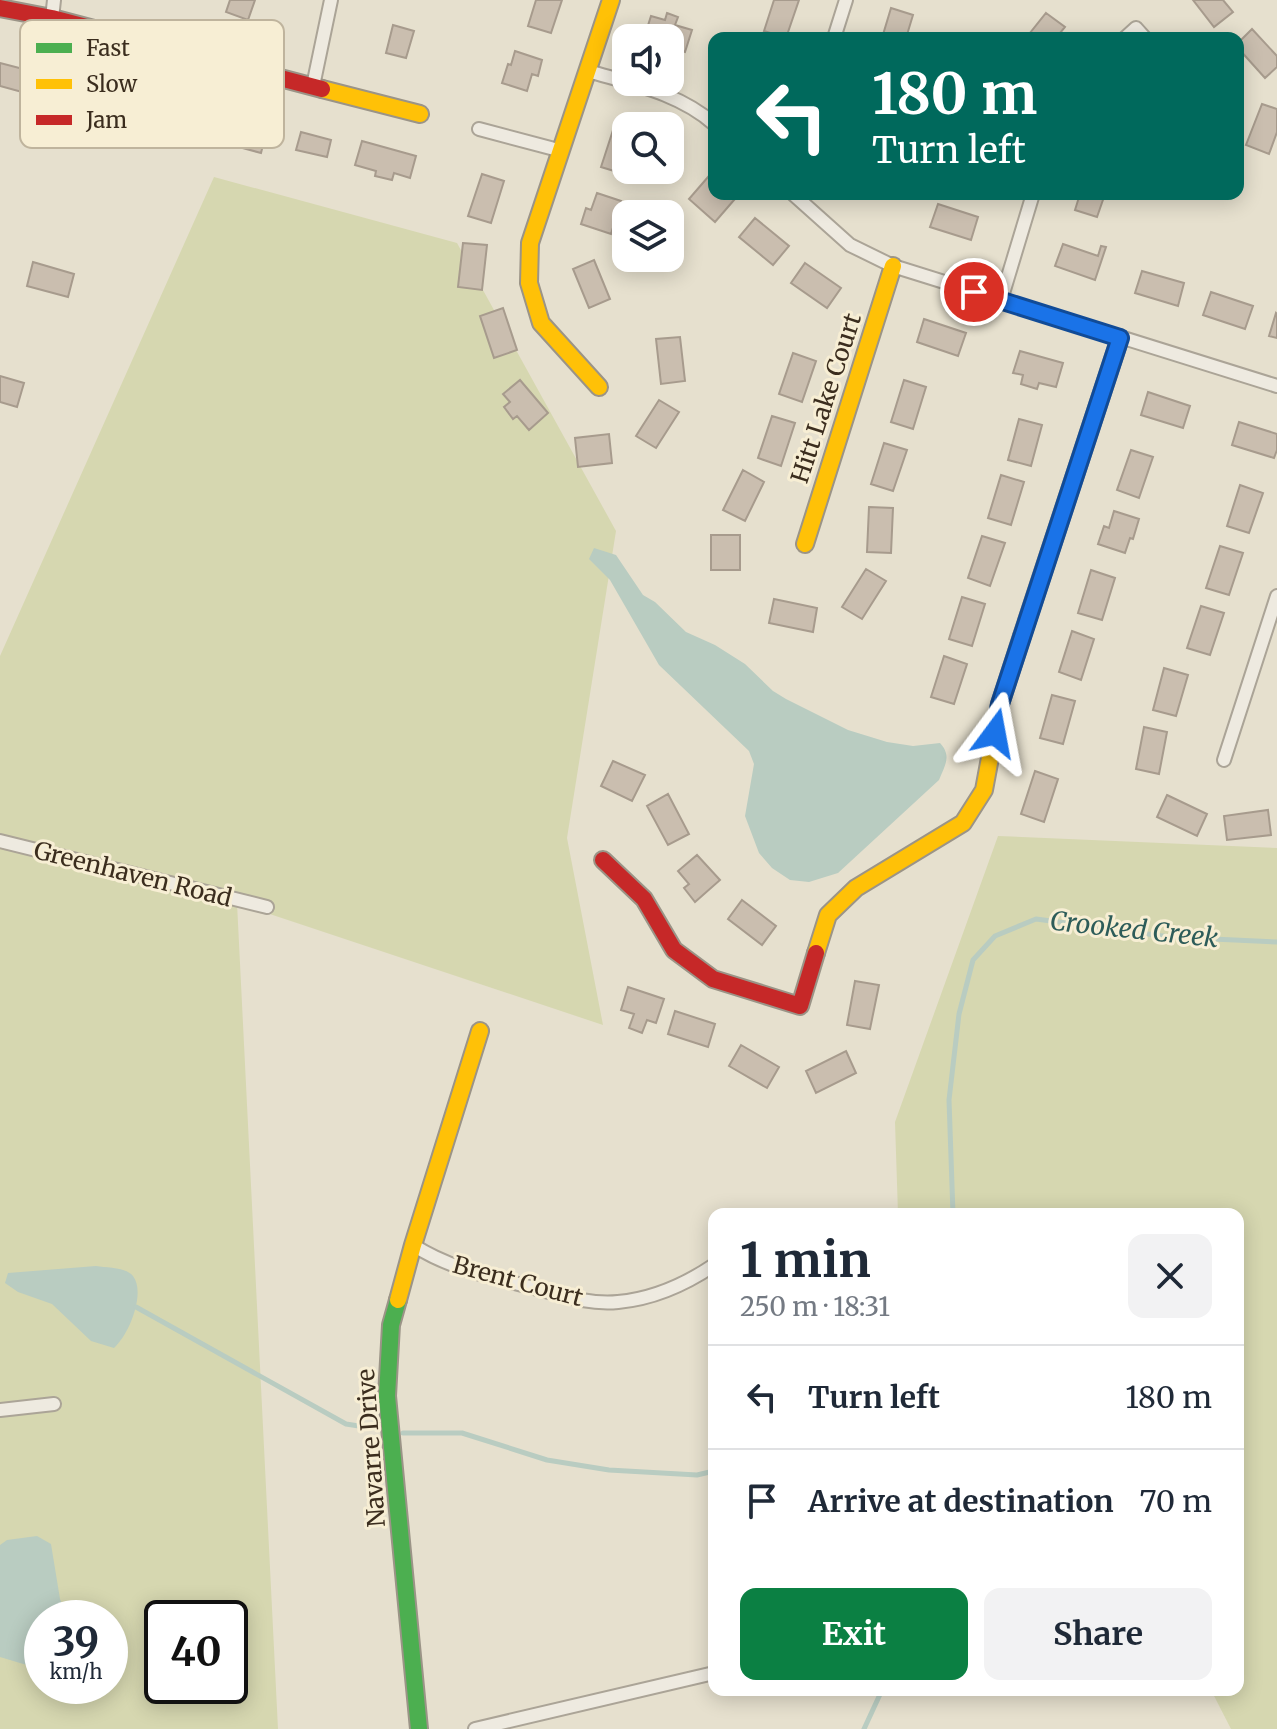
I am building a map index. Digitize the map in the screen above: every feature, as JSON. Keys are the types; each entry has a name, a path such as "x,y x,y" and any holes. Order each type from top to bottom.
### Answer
{"street":[{"path":"52,18 54,0"},
{"path":"313,86 331,0"},
{"path":"599,387 541,323 529,283 530,243 611,0"},
{"path":"836,32 846,0"},
{"path":"0,8 60,20"},
{"path":"588,71 671,96 708,118"},
{"path":"284,78 420,114"},
{"path":"479,129 562,151"},
{"path":"800,200 850,245 893,266 1277,386"},
{"path":"1001,300 1031,200"},
{"name":"Hitt Lake Court","path":"805,544 893,266"},
{"path":"603,860 644,899 674,950 693,965 713,979 800,1006 828,915 856,888 963,823 984,790 1000,704 1120,338"},
{"path":"1224,760 1277,596"},
{"name":"Greenhaven Road","path":"0,841 267,907"},
{"name":"Navarre Drive","path":"419,1729 387,1396 391,1325 480,1031"},
{"name":"Brent Court","path":"413,1245 430,1256 467,1271 587,1302 619,1302 657,1293 695,1278 708,1269"},
{"path":"0,1410 54,1404"},
{"path":"475,1729 708,1674"}],"green space":[{"path":"214,177 457,243 616,531 567,838 603,1025 237,903 278,1729 0,1729 0,656"},
{"path":"998,836 1277,848 1277,1729 1231,1729 1214,1696 1244,1696 1244,1208 898,1208 895,1122"}],"shaded area":[{"path":"594,548 616,555 643,595 655,602 686,632 745,664 786,699 848,730 887,742 913,746 940,743 947,756 939,780 838,873 809,882 790,880 772,868 759,853 745,816 754,764 749,751 659,665 610,580 589,559"},
{"path":"96,1266 126,1271 137,1283 134,1314 114,1348 91,1341 52,1304 18,1292 5,1283 8,1273"},
{"path":"37,1536 51,1544 60,1600 24,1600 24,1664 0,1657 0,1545 7,1540"}],"building":[{"path":"230,0 255,0 248,20 226,12"},
{"path":"536,0 562,0 551,33 528,26"},
{"path":"774,0 799,0 788,32 764,31"},
{"path":"1193,0 1223,0 1233,12 1214,27"},
{"path":"891,8 913,15 908,32 884,32"},
{"path":"667,13 678,17 675,24 648,24 651,16 665,20"},
{"path":"1046,13 1065,27 1061,32 1031,32"},
{"path":"393,25 414,31 406,58 386,53"},
{"path":"684,28 692,30 684,52"},
{"path":"1252,29 1277,56 1277,67 1265,78 1244,55 1244,37"},
{"path":"515,51 542,60 538,76 532,74 527,91 502,83"},
{"path":"0,63 20,68 20,91 0,86"},
{"path":"1262,104 1277,109 1277,132 1269,154 1246,145"},
{"path":"301,132 331,140 327,157 296,150"},
{"path":"612,133 612,170 601,167"},
{"path":"362,141 416,156 410,178 394,173 392,180 375,176 376,171 355,165"},
{"path":"243,148 262,148 261,153"},
{"path":"482,174 504,181 491,223 468,216"},
{"path":"708,177 708,200 734,200 715,222 689,199"},
{"path":"597,193 618,200 612,200 611,234 581,224 586,208 591,210"},
{"path":"1078,200 1103,200 1097,217 1075,210"},
{"path":"938,204 978,217 971,240 930,227"},
{"path":"755,218 789,246 773,265 739,237"},
{"path":"463,243 487,245 482,290 458,287"},
{"path":"1063,244 1098,256 1101,246 1106,247 1095,280 1055,266"},
{"path":"594,260 610,299 589,308 573,269"},
{"path":"33,262 74,274 68,297 27,286"},
{"path":"805,263 841,288 827,308 791,283"},
{"path":"1142,271 1184,283 1178,306 1135,293"},
{"path":"1211,292 1253,306 1245,329 1203,315"},
{"path":"503,308 517,350 494,358 480,316"},
{"path":"1277,314 1277,338 1269,336"},
{"path":"924,319 966,333 958,356 917,342"},
{"path":"680,337 685,381 661,384 656,339"},
{"path":"1020,351 1063,363 1056,387 1039,383 1037,389 1021,384 1023,375 1013,373"},
{"path":"793,353 816,361 802,402 779,394"},
{"path":"0,376 24,383 17,407 0,402"},
{"path":"520,380 548,413 529,430 517,416 513,419 504,407 510,402 503,394"},
{"path":"904,380 926,387 913,429 891,422"},
{"path":"1148,392 1190,406 1183,428 1141,415"},
{"path":"659,400 679,412 656,448 636,436"},
{"path":"772,416 795,423 781,466 758,458"},
{"path":"1019,419 1042,425 1031,466 1008,460"},
{"path":"1239,422 1277,434 1274,458 1232,445"},
{"path":"609,434 612,463 578,467 575,438"},
{"path":"884,443 907,450 893,491 871,484"},
{"path":"1131,450 1153,457 1139,498 1117,490"},
{"path":"743,470 764,482 745,521 723,510"},
{"path":"1001,475 1024,482 1011,525 988,518"},
{"path":"1240,485 1263,493 1249,533 1227,526"},
{"path":"869,507 893,508 891,553 867,552"},
{"path":"1114,511 1139,519 1125,553 1098,544 1104,526 1109,528"},
{"path":"711,535 740,535 740,570 711,570"},
{"path":"982,536 1005,543 990,586 968,578"},
{"path":"1220,546 1243,553 1229,595 1206,588"},
{"path":"866,569 886,581 862,619 842,607"},
{"path":"1091,570 1115,578 1102,620 1078,613"},
{"path":"962,597 985,604 972,646 949,639"},
{"path":"774,599 817,608 813,632 769,623"},
{"path":"1201,606 1224,613 1210,655 1187,648"},
{"path":"1072,631 1094,639 1081,680 1059,672"},
{"path":"944,656 967,664 954,704 931,697"},
{"path":"1164,668 1188,675 1176,716 1153,710"},
{"path":"1052,695 1075,701 1063,744 1040,738"},
{"path":"1144,727 1167,732 1159,774 1136,769"},
{"path":"613,761 645,775 632,801 601,786"},
{"path":"1035,771 1058,779 1044,822 1021,814"},
{"path":"668,794 689,834 668,845 647,806"},
{"path":"1167,795 1207,814 1197,836 1157,817"},
{"path":"1268,810 1271,835 1227,840 1224,816"},
{"path":"697,855 720,880 695,902 684,888 689,884 678,871"},
{"path":"742,900 776,926 762,945 728,919"},
{"path":"855,981 879,985 870,1029 847,1025"},
{"path":"628,987 664,999 656,1023 647,1020 642,1033 629,1028 634,1014 621,1010"},
{"path":"675,1011 715,1024 708,1047 668,1034"},
{"path":"741,1045 779,1067 767,1088 729,1066"},
{"path":"846,1051 856,1073 816,1093 806,1071"}],"waterway":[{"name":"Crooked Creek","path":"953,1208 949,1100 959,1014 973,960 995,936 1036,919 1170,937 1277,942"},
{"path":"136,1307 346,1424 378,1429"},
{"path":"403,1433 462,1433 547,1460 609,1470 697,1475 708,1472"},
{"name":"Crooked Creek","path":"864,1729 879,1696"}],"traffic: fast":[{"path":"1022,636 1120,338"},
{"path":"398,1300 391,1325 387,1396 419,1729"}],"traffic: slow":[{"path":"599,387 541,323 529,283 530,243 611,0"},
{"path":"322,89 420,114"},
{"path":"805,544 893,266"},
{"path":"816,953 828,915 856,888 963,823 984,790 1000,704 1022,636"},
{"path":"398,1300 480,1031"}],"traffic: jam":[{"path":"0,8 60,20"},
{"path":"284,79 322,89"},
{"path":"603,860 644,899 674,950 713,979 800,1006 816,953"}],"route":[{"path":"974,292 1120,338 1000,704 995,733"}]}
